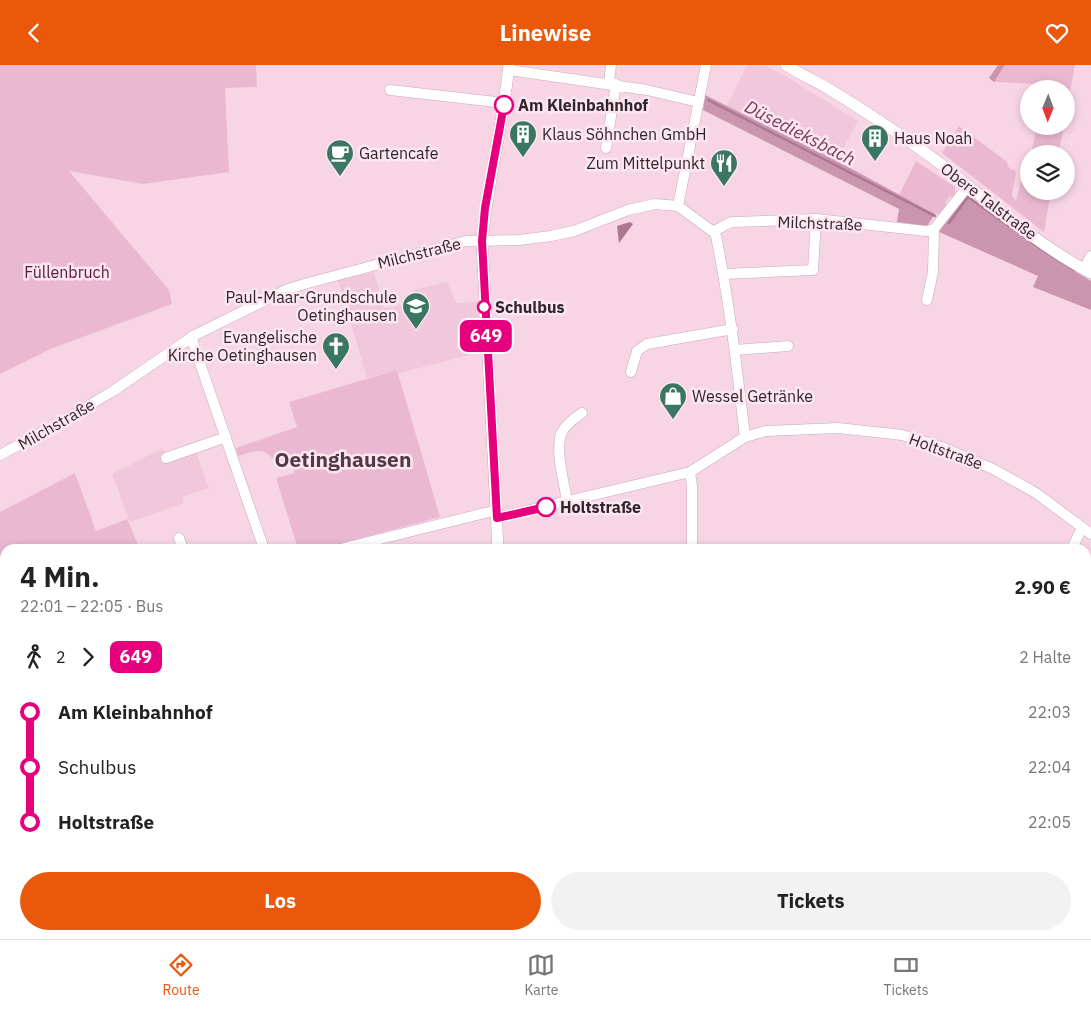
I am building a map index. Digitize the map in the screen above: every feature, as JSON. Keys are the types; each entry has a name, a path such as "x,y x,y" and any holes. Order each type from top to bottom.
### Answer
{"street":[{"path":"606,148 612,84 611,65"},
{"path":"706,65 678,206 708,229 715,231 724,274 745,437"},
{"name":"Obere Talstraße","path":"786,65 887,126 1035,237 1088,271"},
{"path":"498,544 482,241 485,208 505,103 509,68 647,90 698,103"},
{"path":"390,91 505,103"},
{"path":"927,300 933,272 934,229 968,186"},
{"name":"Milchstraße","path":"0,455 113,391 191,337 288,289 466,241 519,240 552,236 574,231 646,205 665,203 678,206"},
{"path":"724,274 813,271 816,219"},
{"name":"Milchstraße","path":"715,231 725,224 734,222 816,219 918,231 934,229"},
{"path":"1088,271 1091,255"},
{"path":"631,372 637,351 646,344 732,329"},
{"path":"191,337 262,544"},
{"path":"735,351 788,347"},
{"path":"568,502 561,461 560,439 566,426 582,413"},
{"name":"Holtstraße","path":"362,544 497,514 568,502 690,471 745,437 766,431 815,428 838,428 902,435 942,447 993,469 1036,493 1087,531"},
{"path":"166,459 226,437"},
{"path":"690,471 692,486 692,544"},
{"path":"1077,544 1087,531"},
{"path":"179,537 181,544"}],"shaded area":[{"path":"747,65 765,65 858,121 837,161 727,106"},
{"path":"998,65 1005,65 994,82 989,78"},
{"path":"705,95 837,161 935,214 927,226 897,222 899,209 703,110"},
{"path":"966,197 1038,249 1091,281 1091,310 1033,287 1038,276 937,231"},
{"path":"630,222 633,224 619,243 617,226"},
{"name":"Paul-Maar-Grundschule Oetinghausen","path":"374,272 384,308 417,303 413,290 447,282 456,303 478,302 480,352 399,374 397,370 367,378 338,280"},
{"path":"163,448 169,462 196,452 209,488 182,497 184,503 130,522 112,474"}],"green space":[{"name":"Füllenbruch","path":"0,65 256,65 257,87 225,88 229,172 143,184 69,171 169,290 172,304 53,348 0,374"},
{"path":"1005,65 1075,65 1072,80 1020,80 1020,83 994,82"},
{"path":"959,126 1006,161 1010,169 1016,171 1012,196 1016,201 1020,185 1020,200 1049,200 1044,232 942,153"},
{"path":"1062,135 1060,145 1033,145 1035,136"},
{"path":"916,161 955,187 955,193 952,197 950,196 939,214 935,214 899,195"},
{"path":"397,370 440,517 339,544 296,544 276,478 295,473 292,465 278,464 268,454 260,451 238,456 236,448 297,427 289,402"},
{"path":"75,473 96,531 127,519 138,544 0,544 0,512"}],"waterway":[{"name":"Düsedieksbach","path":"708,100 935,216"},
{"name":"Düsedieksbach","path":"949,223 968,197 1039,248 1074,270"}],"bus line":[{"name":"649","path":"504,105 485,208 482,241 482,277 497,518 546,507"}],"place":[{"name":"Am Kleinbahnhof","path":"504,105"},
{"name":"Klaus Söhnchen GmbH","path":"523,158"},
{"name":"Haus Noah","path":"875,162"},
{"name":"Gartencafe","path":"340,177"},
{"name":"Zum Mittelpunkt","path":"724,187"},
{"name":"Schulbus","path":"484,307"},
{"name":"Paul-Maar-Grundschule Oetinghausen","path":"416,330"},
{"name":"Evangelische Kirche Oetinghausen","path":"336,370"},
{"name":"Wessel Getränke","path":"673,420"},
{"name":"Holtstraße","path":"546,507"}],"district":[{"name":"Oetinghausen","path":"343,460"}]}
